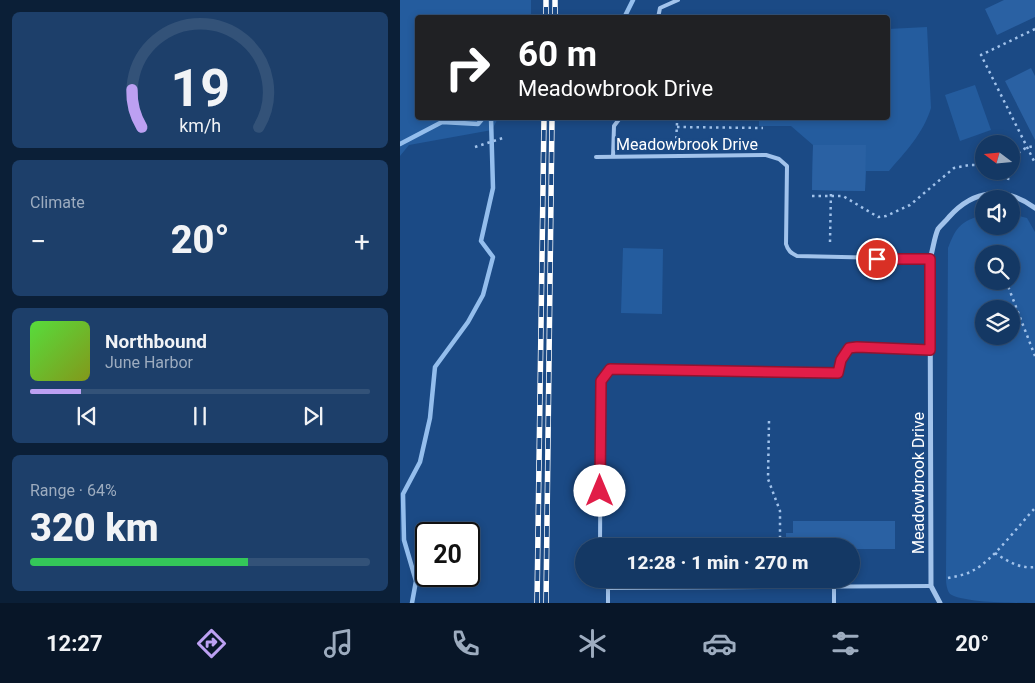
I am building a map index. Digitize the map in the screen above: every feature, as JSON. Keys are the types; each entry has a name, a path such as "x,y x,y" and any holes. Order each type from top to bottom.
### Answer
{"street":[{"name":"Meadowbrook Drive","path":"940,603 931,586 930,259 938,229 959,206 978,196 1002,194 1023,199 1035,208"}],"lane":[{"path":"659,15 660,8 678,0"},
{"path":"613,157 614,126 618,120"},
{"name":"Meadowbrook Drive","path":"596,157 766,156 779,159 787,166 786,244 792,254 797,256 930,259"},
{"path":"600,538 601,381 610,369 838,373 841,360 849,348 930,350"},
{"path":"860,586 931,586"},
{"path":"608,588 608,603"},
{"path":"834,588 834,603"}],"path":[{"path":"1035,29 981,55 1035,163"},
{"path":"676,145 677,125 763,128"},
{"path":"475,147 503,138"},
{"path":"1020,152 1026,147 1035,146"},
{"path":"812,196 843,196 878,217 886,216 910,205 954,168 975,165"},
{"path":"830,242 831,190"},
{"path":"1009,290 1035,356"},
{"path":"769,421 768,479 780,511 780,538"},
{"path":"948,578 975,570 995,552 1035,508"},
{"path":"995,552 1007,561 1026,568 1035,567"}],"shaded area":[{"path":"400,0 531,0 531,15 415,15 415,120 497,120 492,130 409,145 400,156"},
{"path":"927,27 931,108 928,117 913,142 889,171 866,171 865,191 812,190 813,145 791,126 759,126 759,120 890,120 890,29"},
{"path":"975,85 991,130 960,141 945,95"},
{"path":"1020,216 1027,218 1035,232 1035,603 990,602 966,599 950,594 946,585 948,248 957,229 965,222 975,217 975,235 1020,235"},
{"path":"623,248 663,249 662,314 621,313"}],"building":[{"path":"1004,0 1035,0 1035,17 997,35 985,9"},
{"path":"1031,68 1035,76 1035,140 1005,81"},
{"path":"813,145 866,145 865,191 812,190"},
{"path":"793,521 895,521 895,549 860,549 860,538 786,538 786,533 793,533"}],"waterway":[{"path":"626,15 633,0"},
{"path":"400,144 442,122 478,124 481,120"},
{"path":"412,603 416,581 404,540 403,494 420,462 430,418 435,367 468,322 483,295 493,257 481,241 493,188 491,120"}],"railway":[{"path":"546,0 546,15"},
{"path":"555,0 555,15"},
{"path":"537,603 544,120"},
{"path":"546,603 552,120"}],"route":[{"path":"600,491 601,381 610,369 838,373 841,360 849,348 930,350 930,259 877,259"}]}
